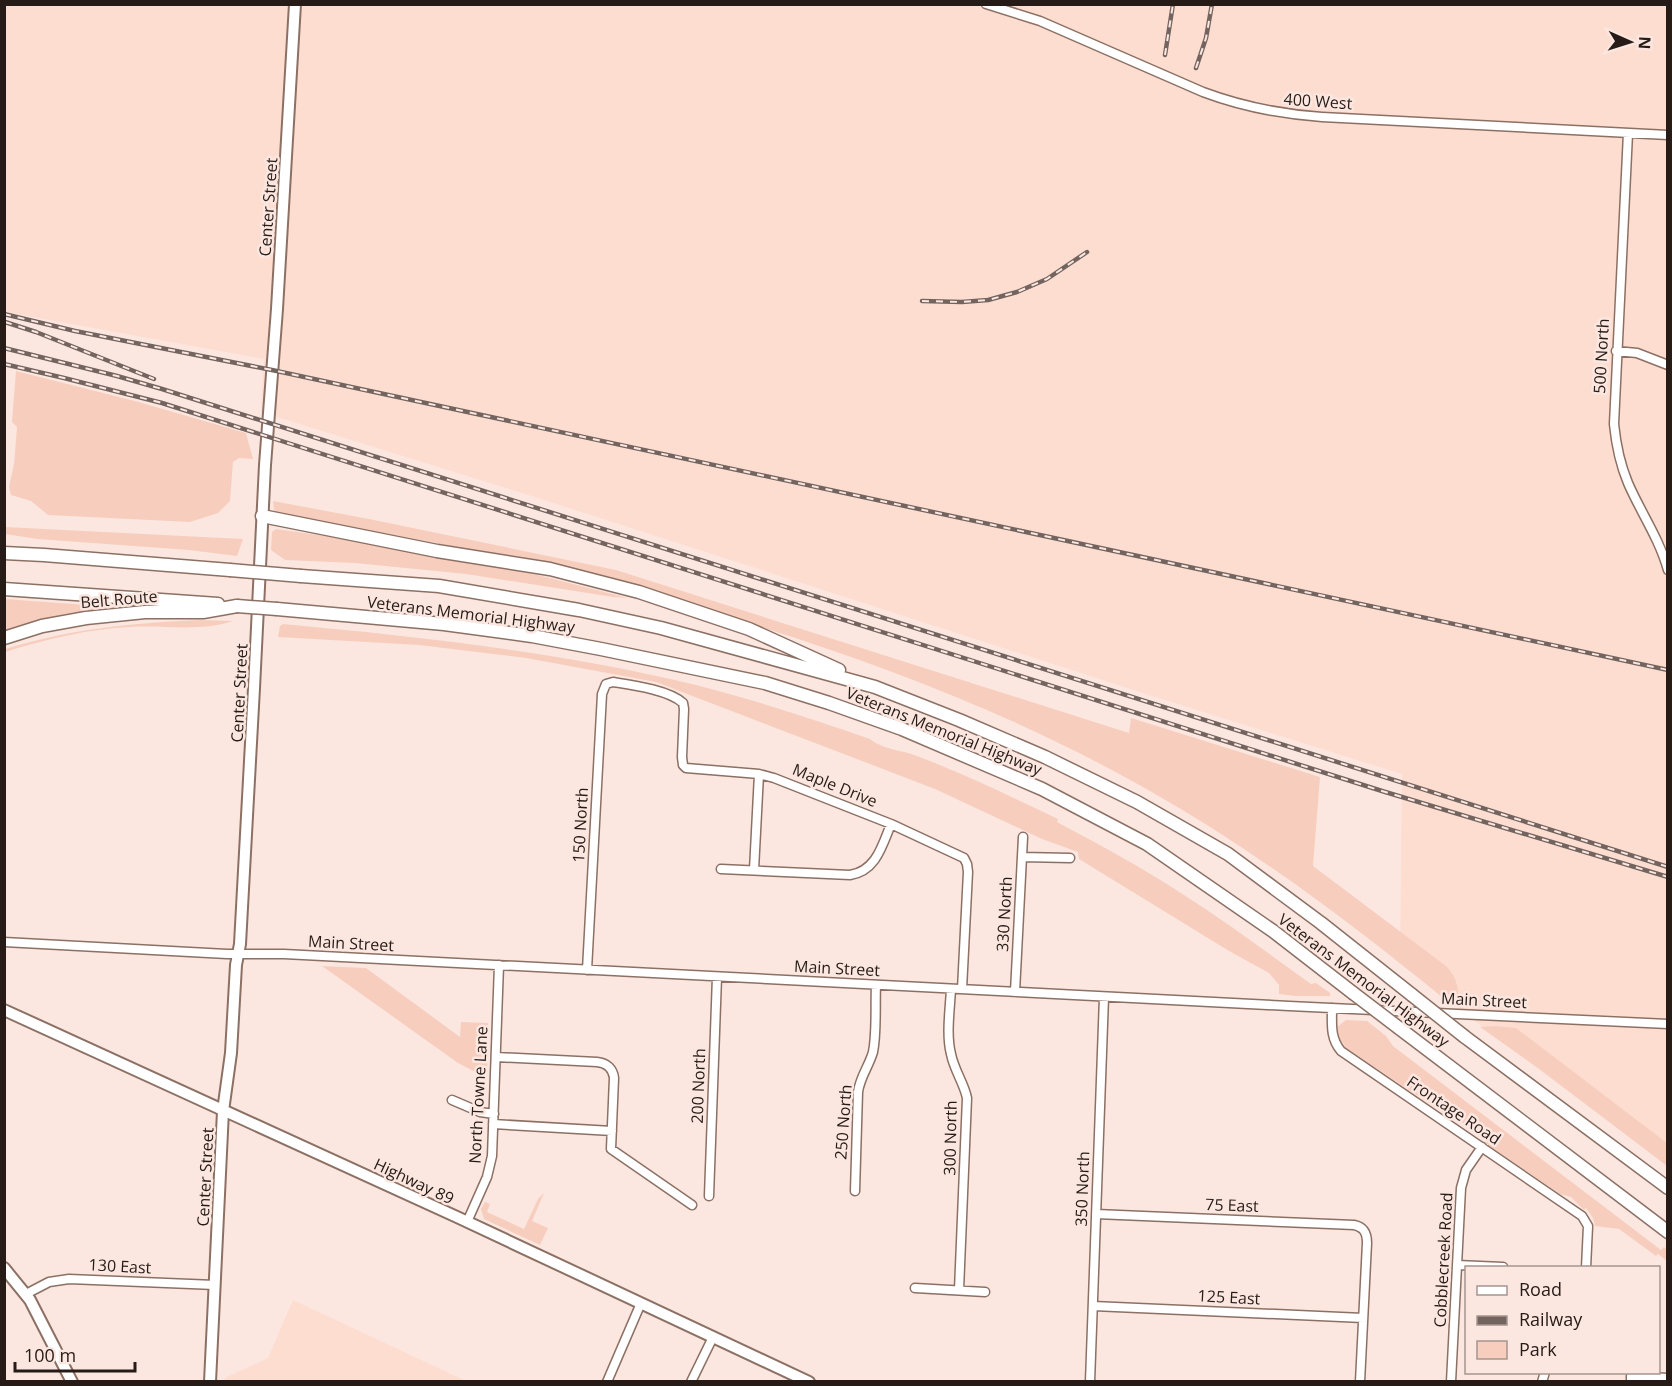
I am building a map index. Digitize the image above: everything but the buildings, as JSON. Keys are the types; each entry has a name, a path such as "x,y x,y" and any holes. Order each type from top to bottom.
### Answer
{"highway":[{"path":"262,516 437,551 550,569 639,592 749,629 875,687"},
{"name":"Veterans Memorial Highway","path":"4,553 439,586 579,610 661,628 875,687 1034,753 1137,802 1228,854 1322,923 1465,1037 1668,1188"},
{"name":"Veterans Memorial Highway","path":"4,589 277,609 444,624 532,636 765,683 881,721 1042,789 1147,844 1273,931 1668,1232"},
{"name":"Belt Route","path":"4,638 42,626 86,618 145,612 204,612 237,606"}],"main road":[{"name":"Center Street","path":"210,1382 223,1111 231,1053 240,944 267,427 277,309 295,4"},
{"name":"Highway 89","path":"4,1010 641,1303 795,1379 809,1382"},
{"path":"4,1268 26,1294 72,1382"}],"street":[{"name":"400 West","path":"986,4 1040,21 1229,102 1270,112 1322,117 1668,135"},
{"name":"500 North","path":"1629,133 1614,410 1618,452 1629,484 1663,552 1668,570"},
{"path":"1616,351 1636,353 1668,365"},
{"name":"150 North","path":"587,970 602,694 608,683 615,682 653,690 679,699 684,705 681,757 684,767"},
{"name":"Maple Drive","path":"684,767 690,770 759,774 780,779 959,854 966,860 968,872 962,989"},
{"path":"754,870 759,774"},
{"path":"721,869 850,875 864,871 876,859 891,824"},
{"name":"330 North","path":"1015,992 1023,837"},
{"path":"1022,857 1070,858"},
{"name":"Main Street","path":"4,942 1668,1024"},
{"name":"North Towne Lane","path":"467,1222 489,1170 492,1156 499,965"},
{"name":"200 North","path":"709,1196 717,977"},
{"name":"250 North","path":"855,1191 858,1092 873,1047 876,985"},
{"name":"300 North","path":"951,989 949,1047 967,1098 959,1290"},
{"name":"350 North","path":"1090,1382 1104,997"},
{"name":"Frontage Road","path":"1332,1008 1332,1034 1341,1051 1579,1213 1586,1221 1588,1228 1586,1266"},
{"path":"496,1057 597,1062 606,1065 614,1078 611,1149 692,1205"},
{"path":"452,1100 480,1112 494,1114"},
{"path":"493,1124 612,1131"},
{"name":"Cobblecreek Road","path":"1451,1382 1462,1182 1468,1165 1482,1147"},
{"name":"75 East","path":"1096,1214 1354,1225 1362,1228 1365,1231 1367,1243 1363,1318"},
{"path":"1457,1265 1480,1266"},
{"name":"130 East","path":"26,1294 49,1282 69,1279 215,1286"},
{"path":"915,1288 985,1292"},
{"path":"607,1382 641,1303"},
{"name":"125 East","path":"1093,1306 1363,1318"},
{"path":"1360,1382 1363,1318"},
{"path":"691,1382 713,1337"},
{"path":"1631,1382 1631,1376 1668,1378"}],"shaded area":[{"path":"4,5 1667,5 1667,1165 1489,1032 1400,962 1402,774 261,412 264,359 5,312"},
{"path":"293,1300 466,1381 225,1381 225,1378 268,1358"}],"green space":[{"path":"16,371 135,401 246,433 253,459 239,458 233,462 230,501 218,513 190,522 48,515 31,501 11,495 9,487 14,464 17,427 12,422"},
{"path":"273,501 616,570 1129,733 1131,718 1320,777 1313,866 1446,966 1455,979 1458,995 1448,1002 1304,890 1189,814 1086,757 954,696 817,645 748,623 545,568 449,546 281,516 276,513"},
{"path":"5,527 243,539 237,556 189,550 37,539 5,534"},
{"path":"276,529 396,546 534,574 628,598 466,574 355,563 285,560 271,550 272,532"},
{"path":"5,599 114,607 64,614 5,630"},
{"path":"201,620 233,621 195,627 115,628 83,632 5,652 5,649 29,642 77,632 126,625"},
{"path":"283,624 439,640 594,663 718,691 870,739 953,770 1058,819 1057,822 1169,885 1311,984 1316,983 1330,993 1330,996 1279,994 1279,985 1269,973 1079,859 1078,852 1042,839 935,789 656,682 526,658 419,645 278,637 280,626"},
{"path":"322,966 366,968 460,1037 461,1022 488,1023 487,1078 458,1063"},
{"path":"1346,1020 1367,1021 1386,1036 1393,1046 1661,1250 1664,1247 1667,1250 1667,1261 1658,1254 1656,1256 1619,1229 1595,1226 1586,1208 1584,1210 1571,1197 1560,1194 1488,1145 1471,1127 1457,1122 1346,1048 1339,1038 1337,1027"},
{"path":"1480,1027 1516,1028 1667,1143 1667,1166"},
{"path":"544,1193 532,1221 548,1228 540,1245 484,1219 481,1209 485,1202 490,1204 487,1212 524,1229 538,1199"}],"railway":[{"path":"1165,55 1173,4"},
{"path":"1196,68 1206,38 1212,4"},
{"path":"922,301 988,300 1017,292 1047,279 1087,252"},
{"path":"4,314 1668,670"},
{"path":"5,322 154,379"},
{"path":"4,348 162,389 1668,867"},
{"path":"4,364 162,403 1382,791 1668,877"}]}
